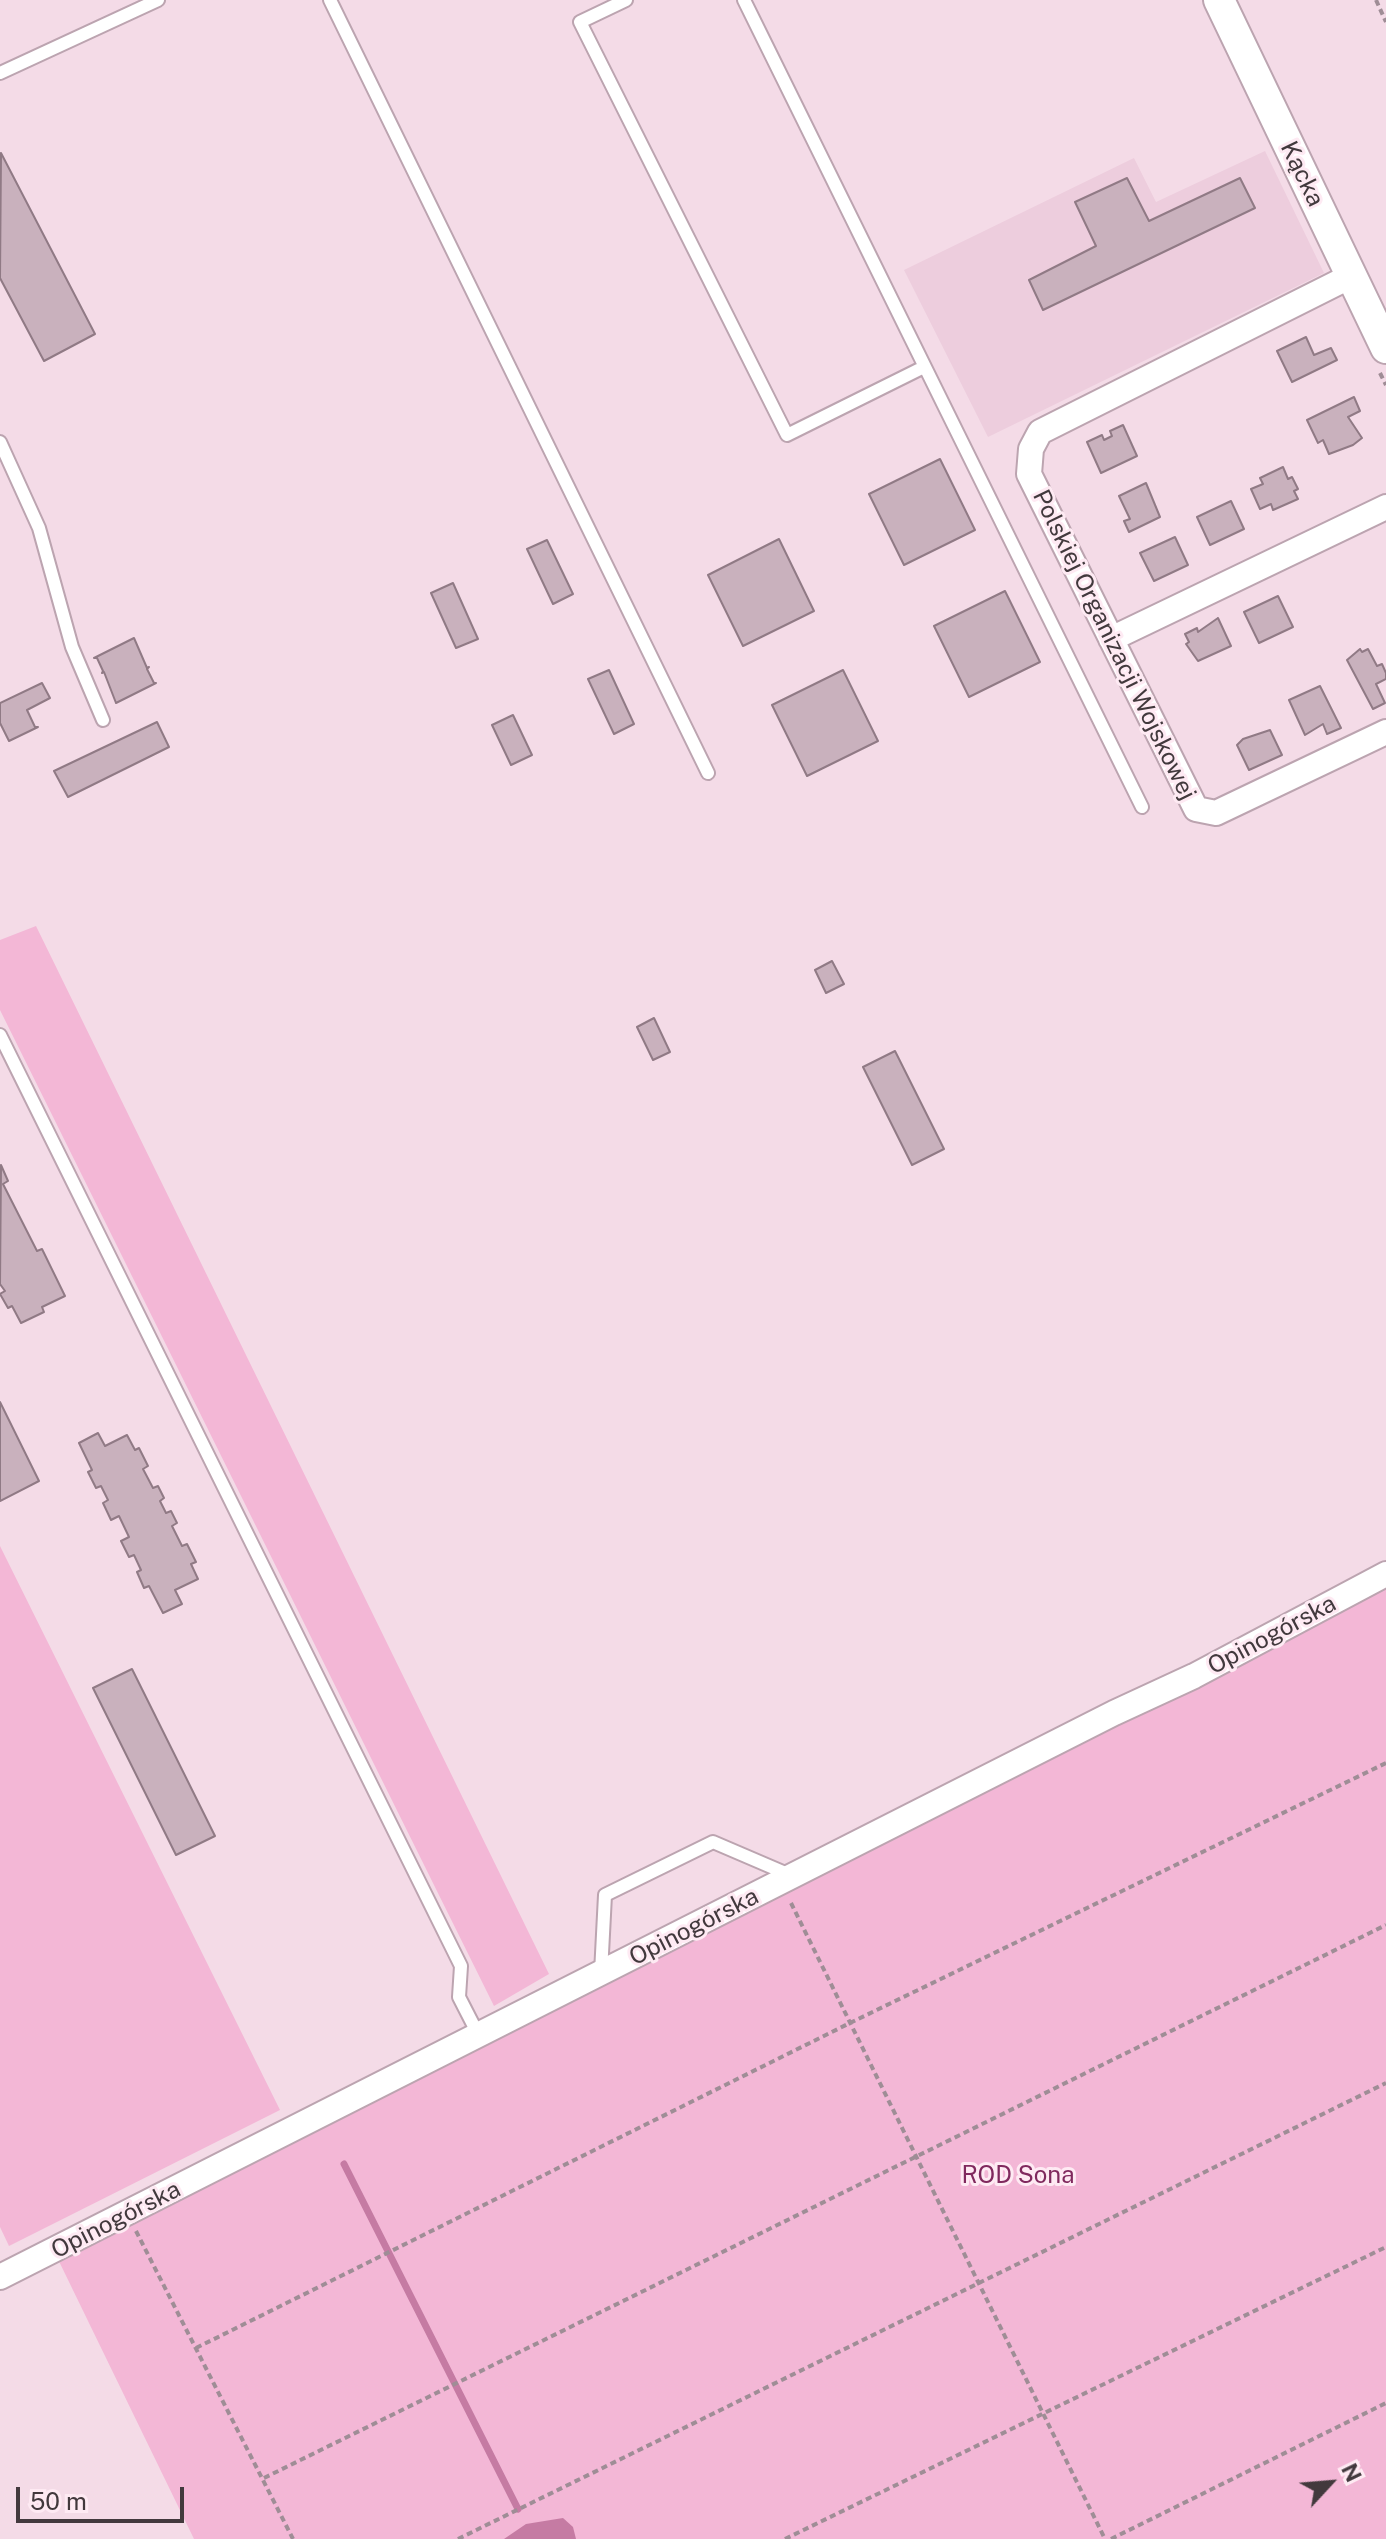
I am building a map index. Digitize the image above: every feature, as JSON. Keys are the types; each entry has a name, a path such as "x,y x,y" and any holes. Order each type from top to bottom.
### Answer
{"street":[{"name":"Kącka","path":"1219,0 1386,348"},
{"name":"Polskiej Organizacji Wojskowej","path":"1351,276 1040,432 1031,449 1029,474 1196,809 1216,813 1386,732"},
{"path":"1111,639 1386,507"},
{"name":"Opinogórska","path":"0,2277 1114,1713 1194,1676 1386,1574"}],"lane":[{"path":"0,73 158,0"},
{"path":"330,0 708,773"},
{"path":"626,0 580,22 787,435 924,367"},
{"path":"744,0 1142,807"},
{"path":"0,442 39,528 72,647 103,720"},
{"path":"0,1035 461,1966 459,1997 479,2036"},
{"path":"600,1975 605,1895 713,1842 787,1879"}],"path":[{"path":"1376,0 1386,22"},
{"path":"196,2348 852,2022 1386,1763"},
{"path":"787,1879 852,2022 1105,2539"},
{"path":"264,2478 1386,1925"},
{"path":"458,2539 1386,2083"},
{"path":"127,2214 293,2539"},
{"path":"785,2539 1386,2247"},
{"path":"1111,2539 1386,2403"}],"shaded area":[{"path":"1265,151 1324,273 988,437 904,270 1134,158 1156,202"},
{"path":"563,2518 573,2527 576,2539 504,2539 526,2524"}],"green space":[{"path":"36,926 549,1974 494,2006 0,1010 0,940"},
{"path":"0,1546 280,2110 9,2246 0,2227"},
{"name":"ROD Sona","path":"1386,1586 1386,2539 194,2539 53,2249"}],"building":[{"path":"1,153 95,334 44,361 0,278"},
{"path":"1127,178 1149,221 1240,178 1255,208 1043,310 1029,280 1096,246 1075,202"},
{"path":"1306,337 1314,355 1331,348 1337,360 1292,382 1277,351"},
{"path":"1354,397 1360,411 1348,417 1362,438 1329,454 1323,440 1318,443 1307,420"},
{"path":"1123,425 1137,456 1101,473 1087,442 1102,435 1104,440 1112,436 1110,431"},
{"path":"940,459 975,530 904,565 869,494"},
{"path":"1283,467 1288,479 1292,477 1298,489 1294,491 1298,499 1273,510 1271,504 1260,509 1251,489 1263,484 1260,478"},
{"path":"1146,483 1160,517 1129,532 1124,521 1130,519 1119,496"},
{"path":"1231,501 1244,529 1210,545 1197,517"},
{"path":"1175,537 1188,565 1154,581 1140,553"},
{"path":"779,539 814,611 743,646 708,575"},
{"path":"547,540 573,594 553,604 527,549"},
{"path":"453,583 478,639 456,648 431,593"},
{"path":"1005,591 1040,662 969,697 934,626"},
{"path":"1278,596 1293,627 1259,643 1244,612"},
{"path":"1218,618 1231,646 1198,661 1186,644 1189,642 1185,634 1197,628 1198,632"},
{"path":"134,638 156,683 116,703 104,672 97,658 94,658"},
{"path":"1360,649 1362,652 1368,649 1377,666 1382,664 1386,673 1386,679 1376,684 1385,703 1373,709 1347,660"},
{"path":"609,670 634,724 614,734 588,679"},
{"path":"843,670 878,741 807,776 772,705"},
{"path":"42,683 50,698 27,710 35,727 38,727 9,741 0,723 0,703"},
{"path":"1320,686 1341,728 1327,734 1323,724 1305,735 1289,700"},
{"path":"513,715 532,755 511,765 492,725"},
{"path":"157,722 169,747 68,797 54,771"},
{"path":"1270,730 1282,755 1249,770 1237,745 1243,739"},
{"path":"832,961 844,984 826,993 815,970"},
{"path":"654,1018 670,1052 653,1060 637,1027"},
{"path":"895,1051 944,1149 912,1165 863,1067"},
{"path":"1,1165 8,1181 3,1184 37,1251 42,1249 65,1296 42,1307 44,1312 21,1323 12,1306 8,1308 0,1294 5,1291 0,1284"},
{"path":"0,1402 39,1481 0,1501"},
{"path":"98,1433 105,1446 127,1435 135,1450 139,1448 148,1466 143,1469 153,1488 158,1486 166,1513 171,1511 177,1523 172,1526 182,1546 187,1544 196,1562 191,1564 198,1579 175,1590 182,1604 163,1613 149,1586 144,1588 134,1555 129,1557 121,1541 129,1537 119,1516 111,1520 103,1503 108,1500 101,1486 96,1488 88,1472 92,1470 79,1443"},
{"path":"132,1669 215,1836 176,1855 93,1688"}],"waterway":[{"path":"344,2164 518,2509"}]}
